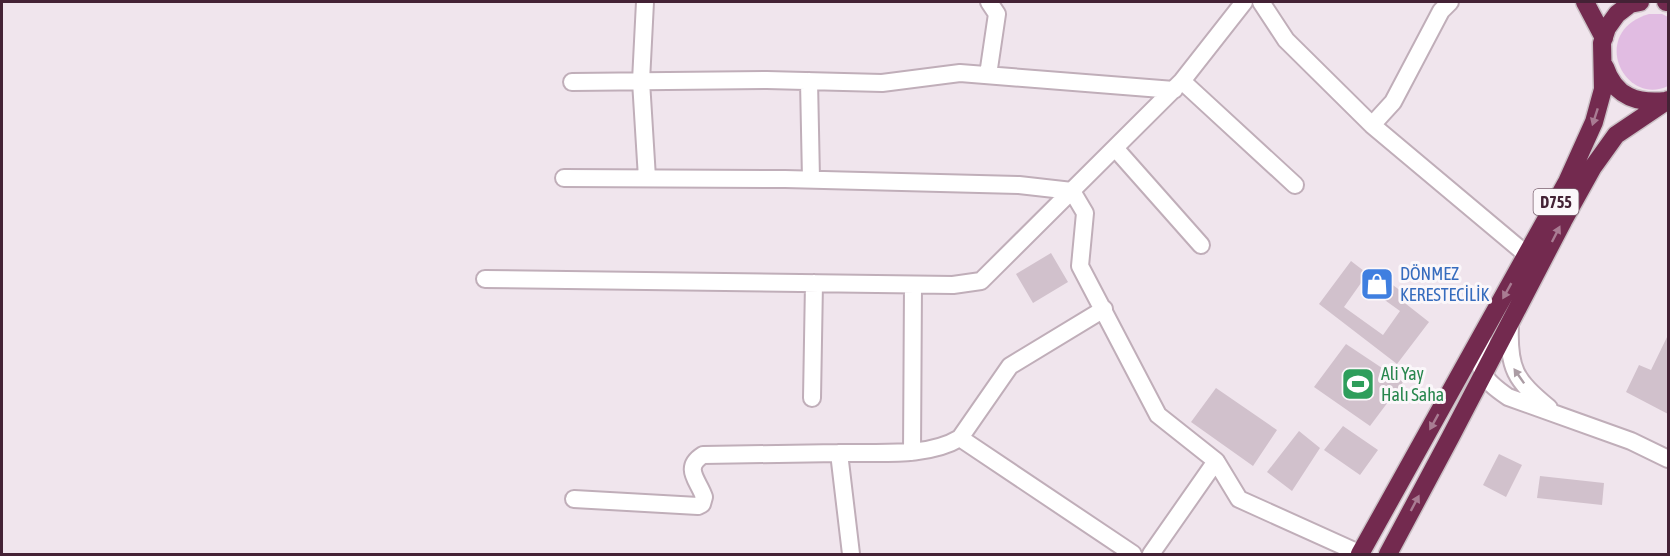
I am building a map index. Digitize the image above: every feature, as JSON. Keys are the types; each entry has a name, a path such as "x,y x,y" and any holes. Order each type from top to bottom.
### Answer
{"highway":[{"path":"1585,2 1604,38"},
{"path":"1640,2 1630,4 1617,14 1607,28 1602,60 1607,76 1618,89 1631,98 1648,103 1667,101"},
{"name":"D755","path":"1360,554 1567,182 1594,122 1603,89 1602,60"},
{"name":"D755","path":"1388,555 1593,167 1616,135 1667,101"}],"street":[{"path":"645,2 640,81 647,178"},
{"path":"988,75 997,14 989,2"},
{"path":"485,279 913,285 953,285 981,281 1178,85 1244,2"},
{"path":"1261,2 1286,40 1371,125 1527,255"},
{"path":"1371,125 1393,102 1441,11 1450,2"},
{"path":"572,82 767,80 882,83 960,73 1178,85 1295,185"},
{"path":"809,81 811,179"},
{"path":"1115,148 1201,245"},
{"path":"564,178 811,179 1019,185 1072,191"},
{"path":"1072,191 1085,213 1080,266 1158,415 1216,461 1239,499 1360,554"},
{"path":"812,398 814,284"},
{"path":"912,452 913,285"},
{"path":"574,499 699,506 704,497 694,476 693,468 696,460 703,456 912,452 939,448 960,438 1010,366 1104,309"},
{"path":"1510,324 1511,363 1515,374 1557,415"},
{"path":"1483,334 1479,353 1483,375 1491,385 1508,397"},
{"path":"1468,404 1480,394 1492,392 1631,441 1668,459"},
{"path":"1613,435 1631,433 1668,451"},
{"path":"1613,435 1623,446 1668,468"},
{"path":"960,438 1133,555"},
{"path":"839,453 851,555"},
{"path":"1151,555 1216,461"}],"shaded area":[{"path":"1649,14 1662,14 1668,17 1668,86 1652,90 1638,86 1627,77 1619,65 1617,50 1620,36 1630,23"}],"building":[{"path":"1051,253 1068,282 1033,303 1016,274"},
{"path":"1351,261 1386,288 1390,283 1405,294 1401,300 1429,322 1397,364 1319,304","holes":["1361,283 1400,311 1383,335 1344,307"]},
{"path":"1668,335 1668,414 1626,392 1639,365 1651,370"},
{"name":"Ali Yay Halı Saha","path":"1346,344 1403,382 1370,426 1314,387"},
{"path":"1216,388 1277,430 1253,466 1191,422"},
{"path":"1343,426 1378,450 1360,475 1324,450"},
{"path":"1299,431 1320,448 1292,491 1267,472"},
{"path":"1499,454 1522,465 1506,497 1483,485"},
{"path":"1540,476 1604,483 1602,505 1537,498"}],"place":[{"name":"DÖNMEZ KERESTECİLİK","path":"1377,284"},
{"name":"Ali Yay Halı Saha","path":"1358,384"}]}
